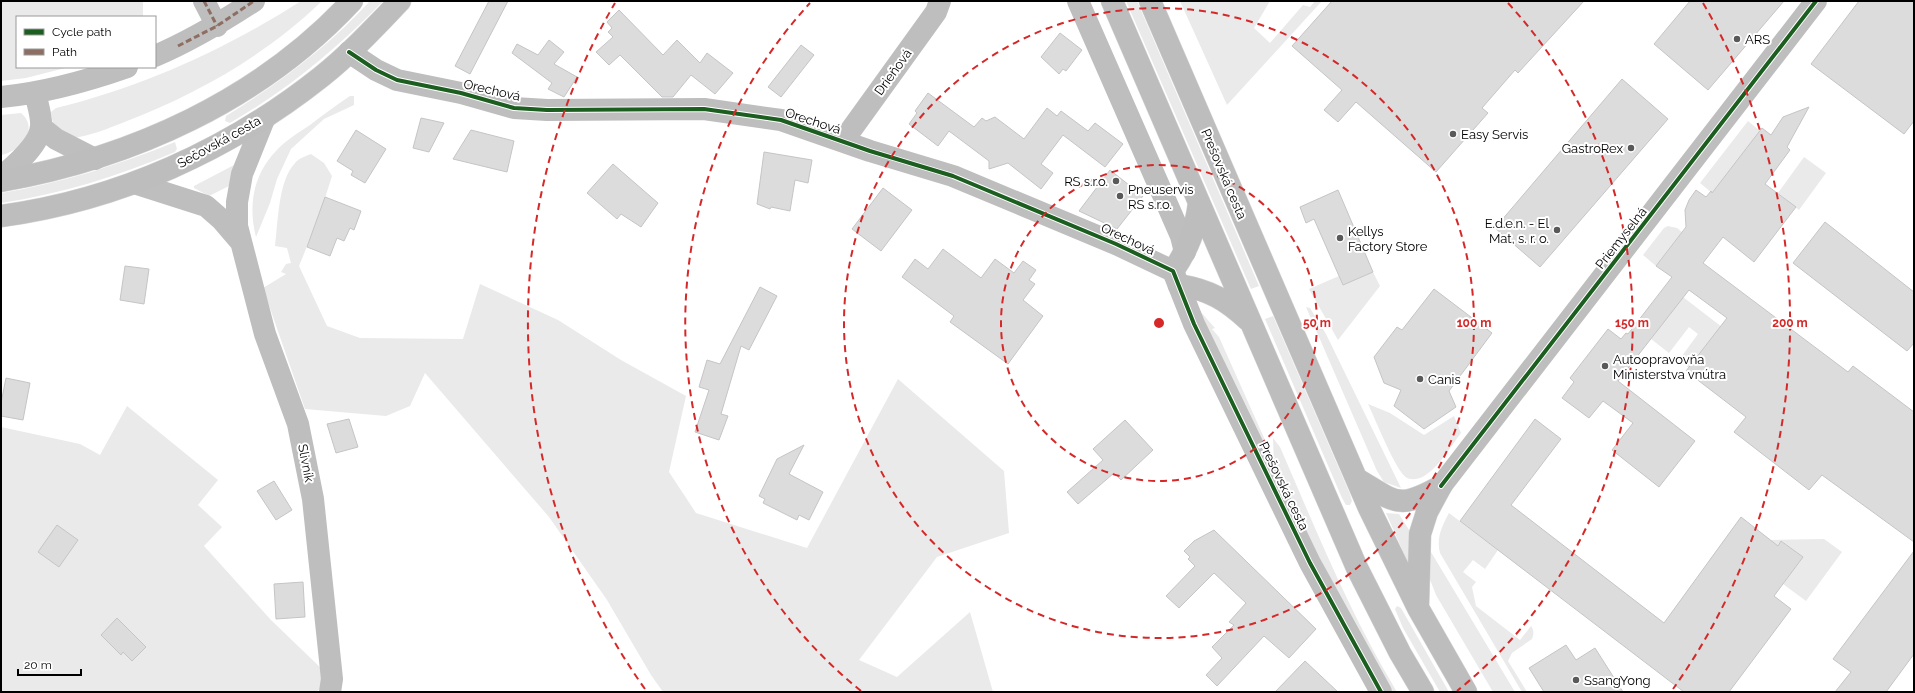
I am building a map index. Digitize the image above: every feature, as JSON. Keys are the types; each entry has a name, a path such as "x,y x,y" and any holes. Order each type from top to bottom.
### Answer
{"main road":[{"path":"1,181 34,175 95,159 168,131 247,88 288,58 322,30 352,1"},
{"name":"Sečovská cesta","path":"1,216 58,205 134,183 176,166 205,151 265,117 322,76 349,52 400,1"},
{"path":"1112,1 1357,568 1400,654 1423,692"},
{"name":"Prešovská cesta","path":"1150,1 1357,480 1395,564 1418,608 1466,692"},
{"path":"1199,202 1196,225 1176,278 1209,292 1232,306 1251,322"},
{"path":"1357,480 1397,502 1416,500 1441,486"},
{"path":"1418,608 1420,534 1427,512 1441,486"}],"street":[{"path":"204,1 217,26"},
{"path":"156,56 217,26 254,1"},
{"name":"Drieňová","path":"843,141 936,12 940,1"},
{"path":"1078,1 1181,236 1185,252"},
{"name":"Priemyselná","path":"1441,486 1816,1"},
{"name":"Orechová","path":"349,52 386,76 410,83 461,93 514,108 547,110 704,109 781,120 953,176 1116,244 1176,278"},
{"path":"1,97 35,92 84,80 124,68"},
{"path":"1,177 27,152 41,127 35,92"},
{"name":"Slivník","path":"265,117 246,160 239,187 236,211 241,242 265,334 298,424 313,499 332,679 330,692"},
{"path":"41,127 56,139 95,159"},
{"path":"134,183 206,206 222,220 241,242"},
{"name":"Prešovská cesta","path":"1176,278 1194,324 1310,563 1381,692"}],"shaded area":[{"path":"1,1 143,1 143,16 16,16 16,68 65,68 26,78 1,81"},
{"path":"301,1 322,1 278,39 255,55 206,85 180,98 93,134 79,137 72,138 53,125 51,112 56,108 120,89 183,65 273,19"},
{"path":"370,1 383,1 348,36 311,68 271,97 230,123 225,121 226,116 265,91 302,64 337,34"},
{"path":"1126,1 1137,1 1259,286 1251,289"},
{"path":"1180,1 1270,1 1254,28 1270,43 1303,5 1310,7 1315,1 1322,1 1227,105"},
{"path":"350,96 354,96 354,105 324,119 291,149 277,179 270,203 256,237 253,214 254,191 257,181 268,160 288,140"},
{"path":"21,113 29,126 28,133 21,145 8,153 1,155 1,115"},
{"path":"1748,121 1760,131 1712,193 1700,183"},
{"path":"175,142 177,149 175,152 133,169 46,195 1,203 1,193 68,179"},
{"path":"311,154 324,163 332,176 319,217 299,266 327,326 360,338 463,339 480,284 558,320 621,360 686,396 669,472 696,513 807,548 898,379 1004,471 1009,533 937,557 859,660 897,677 970,612 993,692 663,692 651,675 607,600 549,517 425,373 410,406 386,416 305,409 263,288 286,274 281,272 286,264 291,263 287,248 275,246 282,191 289,171 295,163 303,157"},
{"path":"1804,157 1826,173 1799,210 1778,193"},
{"path":"234,165 229,186 209,196 194,188 194,186"},
{"path":"1668,226 1677,228 1682,232 1656,266 1643,255 1664,228"},
{"path":"1373,272 1380,286 1338,340 1309,289 1339,276 1343,285"},
{"path":"1683,297 1914,475 1710,340 1689,368 1679,360 1698,334 1689,327 1669,353 1651,339"},
{"path":"1306,307 1310,308 1326,334 1401,488 1384,482 1377,471"},
{"path":"1199,310 1215,328 1212,329 1219,337 1265,440 1265,452"},
{"path":"1273,316 1350,494 1352,501 1350,505 1346,505 1342,498 1265,319"},
{"path":"1368,404 1390,413 1424,435 1454,416 1461,433 1432,470 1420,478 1410,479 1402,474 1397,466"},
{"path":"127,406 218,480 198,505 222,527 204,546 271,620 325,672 324,686 316,692 1,692 1,427 80,444 100,455"},
{"path":"1273,438 1280,447 1320,540 1349,602 1397,692 1390,692 1362,642 1274,467"},
{"path":"1386,513 1399,514 1411,533 1409,565"},
{"path":"1449,513 1498,550 1485,569 1473,560 1463,572 1476,582 1472,587 1476,606 1520,640 1531,626 1533,629 1532,639 1512,653 1508,661 1527,692 1522,692 1440,553 1439,537"},
{"path":"1824,539 1842,552 1806,601 1783,584 1802,557 1782,541 1774,550 1770,540"},
{"path":"1428,547 1515,692 1493,692 1436,595 1429,577"},
{"path":"1397,606 1401,608 1449,692 1440,692 1403,628 1395,609"}],"building":[{"path":"489,1 508,1 470,74 455,66"},
{"path":"1332,1 1584,1 1518,73 1515,70 1482,108 1488,113 1436,172 1356,102 1338,122 1324,110 1342,90 1292,46"},
{"path":"1690,1 1784,1 1708,90 1654,44"},
{"path":"1859,1 1914,1 1914,121 1904,134 1811,64"},
{"path":"619,10 663,55 677,40 700,63 707,53 733,73 715,94 691,75 673,97 662,97 620,55 609,65 596,52 613,37 608,32 612,28 607,22"},
{"path":"1060,33 1082,50 1066,71 1063,69 1059,74 1041,57"},
{"path":"549,40 564,52 554,64 577,77 564,97 548,89 552,83 512,53 517,44 538,55"},
{"path":"801,45 814,55 781,97 768,87"},
{"path":"1622,79 1668,119 1540,267 1495,228"},
{"path":"928,93 974,127 982,118 986,121 995,117 1024,139 1047,108 1057,116 1061,111 1088,131 1095,123 1123,144 1105,167 1063,135 1041,164 1053,173 1041,189 1008,163 989,169 989,161 949,131 938,146 909,124 917,113 915,111"},
{"path":"1809,107 1787,147 1790,150 1765,184 1796,207 1754,262 1723,237 1703,263 1848,372 1853,366 1914,412 1914,542 1822,475 1809,490 1734,432 1746,417 1686,371 1727,318 1689,290 1618,381 1695,441 1659,487 1612,450 1633,423 1603,401 1589,418 1562,398 1574,382 1570,378 1608,329 1621,339 1626,333 1628,334 1672,277 1656,266 1686,227 1685,210 1689,200 1696,190 1706,197 1711,191 1712,193 1762,128 1771,135 1783,117"},
{"path":"421,118 444,123 429,152 413,148"},
{"path":"356,130 386,149 365,183 351,175 353,171 337,161"},
{"path":"471,130 514,141 507,172 453,159"},
{"path":"764,152 812,160 808,183 795,180 790,211 771,207 770,209 757,204"},
{"path":"613,164 658,203 641,227 621,214 617,219 587,193"},
{"path":"1110,170 1143,196 1117,229 1079,211"},
{"path":"883,188 912,210 881,251 852,229"},
{"name":"Kellys Factory Store","path":"1338,190 1373,272 1343,285 1314,219 1306,223 1300,207"},
{"path":"325,197 361,211 354,230 350,228 344,241 337,238 330,256 307,247"},
{"path":"1825,222 1914,292 1914,343 1907,351 1793,263"},
{"path":"943,249 981,278 995,259 1014,273 1023,261 1036,270 1029,280 1035,284 1023,300 1043,316 1008,364 950,322 954,316 902,277 915,259 928,269"},
{"path":"125,266 149,269 144,304 120,300"},
{"path":"760,287 777,296 749,350 741,346 721,414 728,416 719,440 695,432 709,390 699,387 707,360 720,364"},
{"path":"1434,289 1492,333 1449,391 1456,407 1424,429 1394,406 1401,390 1384,383 1374,357 1397,327 1402,330"},
{"path":"6,378 30,383 23,420 1,416 1,403"},
{"path":"349,419 358,447 336,453 327,424"},
{"path":"1535,419 1561,439 1511,505 1664,623 1741,517 1778,546 1781,541 1803,557 1774,596 1791,609 1729,692 1684,692 1460,521"},
{"path":"1125,420 1153,450 1121,480 1114,473 1078,504 1067,492 1103,460 1093,449"},
{"path":"804,445 789,474 823,492 809,520 799,515 797,520 763,503 765,499 759,496 777,459"},
{"path":"274,481 292,510 276,520 257,491"},
{"path":"57,525 78,540 59,567 38,552"},
{"path":"1214,530 1316,629 1289,658 1264,636 1217,686 1206,675 1222,658 1212,647 1234,625 1229,622 1246,603 1214,573 1179,608 1166,596 1195,566 1188,559 1190,557 1184,551 1194,541"},
{"path":"1914,551 1914,654 1886,692 1835,692 1851,672 1833,659"},
{"path":"303,582 305,617 276,619 274,584"},
{"path":"117,618 146,647 132,661 123,652 121,655 101,635"},
{"name":"SsangYong","path":"1566,645 1576,660 1595,648 1623,692 1544,692 1529,668"},
{"path":"1305,661 1338,692 1275,692"}],"marked path":[{"path":"204,1 217,26"},
{"path":"178,46 217,26 254,1"}],"cycle path":[{"path":"1441,486 1816,1"},
{"path":"349,52 376,70 397,80 461,93 514,108 547,110 704,109 781,120 870,151 953,176 1116,244 1173,271 1194,324 1310,563 1381,692"}],"place":[{"name":"ARS","path":"1737,39"},
{"name":"Easy Servis","path":"1453,134"},
{"name":"GastroRex","path":"1631,148"},
{"name":"RS s.r.o.","path":"1116,181"},
{"name":"Pneuservis RS s.r.o.","path":"1120,196"},
{"name":"E.d.e.n. - El Mat, s. r. o.","path":"1557,230"},
{"name":"Kellys Factory Store","path":"1340,238"},
{"name":"Autoopravovňa Ministerstva vnútra","path":"1605,366"},
{"name":"Canis","path":"1420,379"},
{"name":"SsangYong","path":"1576,680"}]}
